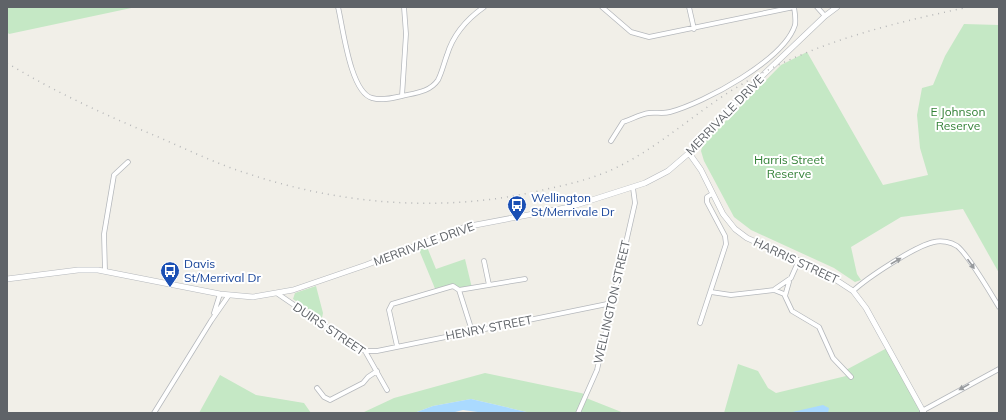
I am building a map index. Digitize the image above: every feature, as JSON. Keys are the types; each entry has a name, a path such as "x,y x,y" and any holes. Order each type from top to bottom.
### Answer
{"street":[{"path":"338,7 354,76 364,93 372,98 402,96 432,87 437,81 447,54 457,34 467,21 484,7"},
{"path":"402,96 406,34 404,7"},
{"path":"602,7 630,32 649,38 794,7 796,21 791,33 754,71 689,105 671,112 658,114 650,113 623,122 611,141"},
{"path":"689,7 694,29"},
{"path":"817,7 825,16"},
{"name":"MERRIVALE DRIVE","path":"7,279 85,270 105,271 220,294 253,297 278,294 366,265 465,227 570,207 633,188 663,174 689,153 742,96 835,8"},
{"name":"HARRIS STREET","path":"689,153 701,170 723,214 735,229 747,238 832,276 853,291 866,308 923,412"},
{"path":"105,271 104,234 114,175 128,162"},
{"name":"WELLINGTON STREET","path":"578,413 597,370 635,203 633,188"},
{"path":"700,323 726,242 725,236 707,202 707,197 712,194"},
{"path":"853,291 869,278 918,249 929,243 941,241 952,244 961,250 999,307"},
{"path":"786,298 786,288 794,275 799,260"},
{"path":"484,261 489,285"},
{"path":"711,292 731,295 770,290 781,286 794,275"},
{"path":"397,346 389,310 392,304 452,286 459,290 525,279"},
{"path":"459,290 472,331"},
{"path":"770,290 780,291 786,298 792,311 819,327 833,358 851,377"},
{"path":"211,321 219,301 220,294"},
{"name":"DUIRS STREET","path":"278,294 357,348 365,351 387,390"},
{"path":"154,413 211,321 229,295"},
{"name":"HENRY STREET","path":"365,351 377,351 612,303"},
{"path":"923,412 999,370"},
{"path":"317,388 324,397 330,400 363,383 368,377 377,371"}],"green space":[{"path":"7,7 136,7 9,34 7,32"},
{"name":"Harris Street Reserve","path":"964,24 999,25 999,273 963,209 901,217 851,247 857,274 861,280 855,282 834,268 751,230 734,217 704,161 701,151 703,144 781,65 807,52 883,185 928,175 920,148 917,115 922,88 933,85 945,56"},
{"path":"425,242 436,269 465,259 472,288 459,290 452,286 436,291 417,245"},
{"path":"316,286 323,313 322,318 293,299 295,293"},
{"path":"887,348 922,413 724,413 738,364 758,371 768,388 776,393 846,376 844,371"},
{"path":"485,373 581,393 587,395 586,398 624,413 531,413 471,399 433,406 414,413 362,413 394,398"},
{"path":"220,375 256,395 304,403 311,413 199,413"}],"water":[{"path":"471,399 531,413 485,413 463,410 451,413 414,413 433,406"},
{"path":"823,405 829,408 828,413 788,413"}],"railway":[{"path":"7,63 43,84 99,111 204,157 252,175 320,193 354,198 389,202 459,202 494,199 529,193 569,184 599,175 643,153 739,86 794,58 880,28 969,7"}],"place":[{"name":"Wellington St/Merrivale Dr","path":"517,222"},
{"name":"Davis St/Merrival Dr","path":"170,288"}],"park label":[{"name":"E Johnson Reserve","path":"958,119"}]}
